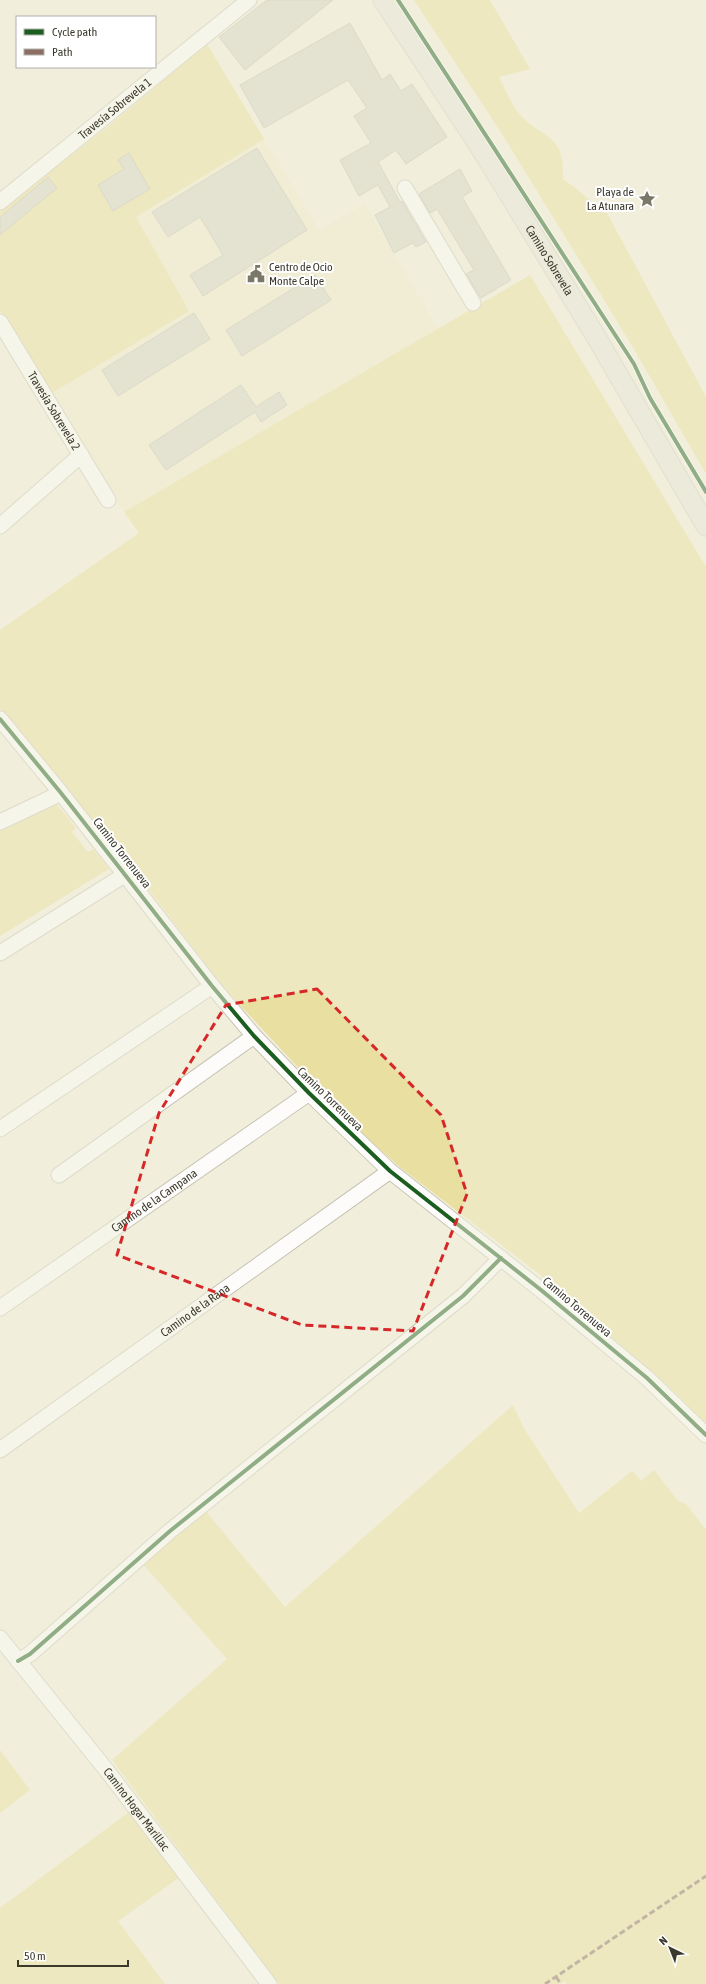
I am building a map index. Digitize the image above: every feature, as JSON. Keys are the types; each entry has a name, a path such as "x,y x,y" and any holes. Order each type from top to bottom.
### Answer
{"main road":[{"name":"Camino Sobrevela","path":"383,0 478,144 595,335 706,526"}],"street":[{"name":"Travesía Sobrevela 1","path":"0,202 249,0"},
{"path":"405,188 473,303"},
{"name":"Travesía Sobrevela 2","path":"0,322 108,500"},
{"path":"0,526 81,455"},
{"name":"Camino Torrenueva","path":"0,718 126,874 212,986 254,1036 309,1093 390,1171 501,1258 647,1378 706,1435"},
{"path":"0,822 61,793"},
{"path":"0,954 126,874"},
{"path":"0,1129 212,986"},
{"path":"59,1175 254,1036"},
{"name":"Camino de la Campana","path":"0,1308 309,1093"},
{"name":"Camino de la Rana","path":"0,1450 390,1171"},
{"path":"18,1661 30,1654 170,1530 463,1296 501,1258"},
{"name":"Camino Hogar Marillac","path":"0,1638 108,1772 269,1984"}],"highlighted area":[{"path":"317,989 441,1115 467,1194 413,1331 302,1325 117,1255 159,1113 226,1005"}],"shaded area":[{"path":"414,0 490,0 530,69 499,77 512,103 522,117 553,140 561,154 563,179 587,198 597,212 607,213 706,397 706,474 631,344 502,134"},
{"path":"207,44 264,139 136,217 189,311 52,393 0,311 0,211 111,124"},
{"path":"264,139 319,230 365,204 438,329 124,512 52,393 189,311 136,217"},
{"path":"530,275 706,567 706,1424 672,1390 538,1273 401,1168 349,1122 224,988 136,873 0,709 0,630 139,533 124,512"},
{"path":"56,803 76,828 72,832 88,852 93,849 109,869 0,936 0,830"},
{"path":"513,1405 525,1430 579,1513 632,1471 641,1481 654,1470 678,1501 686,1504 706,1530 706,1984 567,1984 565,1981 560,1984 279,1984 112,1760 227,1659 141,1562 204,1509 285,1607"},
{"path":"0,1750 30,1790 0,1813"},
{"path":"129,1812 180,1877 118,1921 165,1984 0,1984 0,1908"}],"building":[{"path":"267,0 333,0 245,70 219,37"},
{"path":"350,23 382,80 390,74 401,91 412,84 447,137 406,164 396,150 378,162 400,202 402,201 426,242 416,247 413,243 394,253 375,215 390,207 378,185 359,196 340,160 371,143 354,116 367,108 348,80 264,128 240,85"},
{"path":"257,148 307,230 203,296 190,275 223,255 200,217 168,237 152,212"},
{"path":"129,153 150,189 113,211 98,185 124,169 118,160"},
{"path":"460,169 472,191 462,197 511,280 481,298 466,274 474,270 437,209 430,213 419,194"},
{"path":"48,177 57,188 0,235 0,217"},
{"path":"315,275 331,300 242,356 226,330"},
{"path":"194,313 210,339 118,396 102,370"},
{"path":"241,385 256,407 279,392 287,405 261,422 255,412 166,470 149,445"}],"marked path":[{"path":"545,1984 706,1876"},
{"path":"556,1977 561,1984"}],"cycle path":[{"path":"398,0 634,364 650,398 706,492"},
{"path":"0,719 61,793 212,986 254,1036 309,1093 390,1171 541,1290 647,1378 706,1435"},
{"path":"18,1661 30,1654 170,1531 463,1296 501,1258"}],"place":[{"name":"Playa de La Atunara","path":"647,199"},
{"name":"Centro de Ocio Monte Calpe","path":"256,274"}]}
